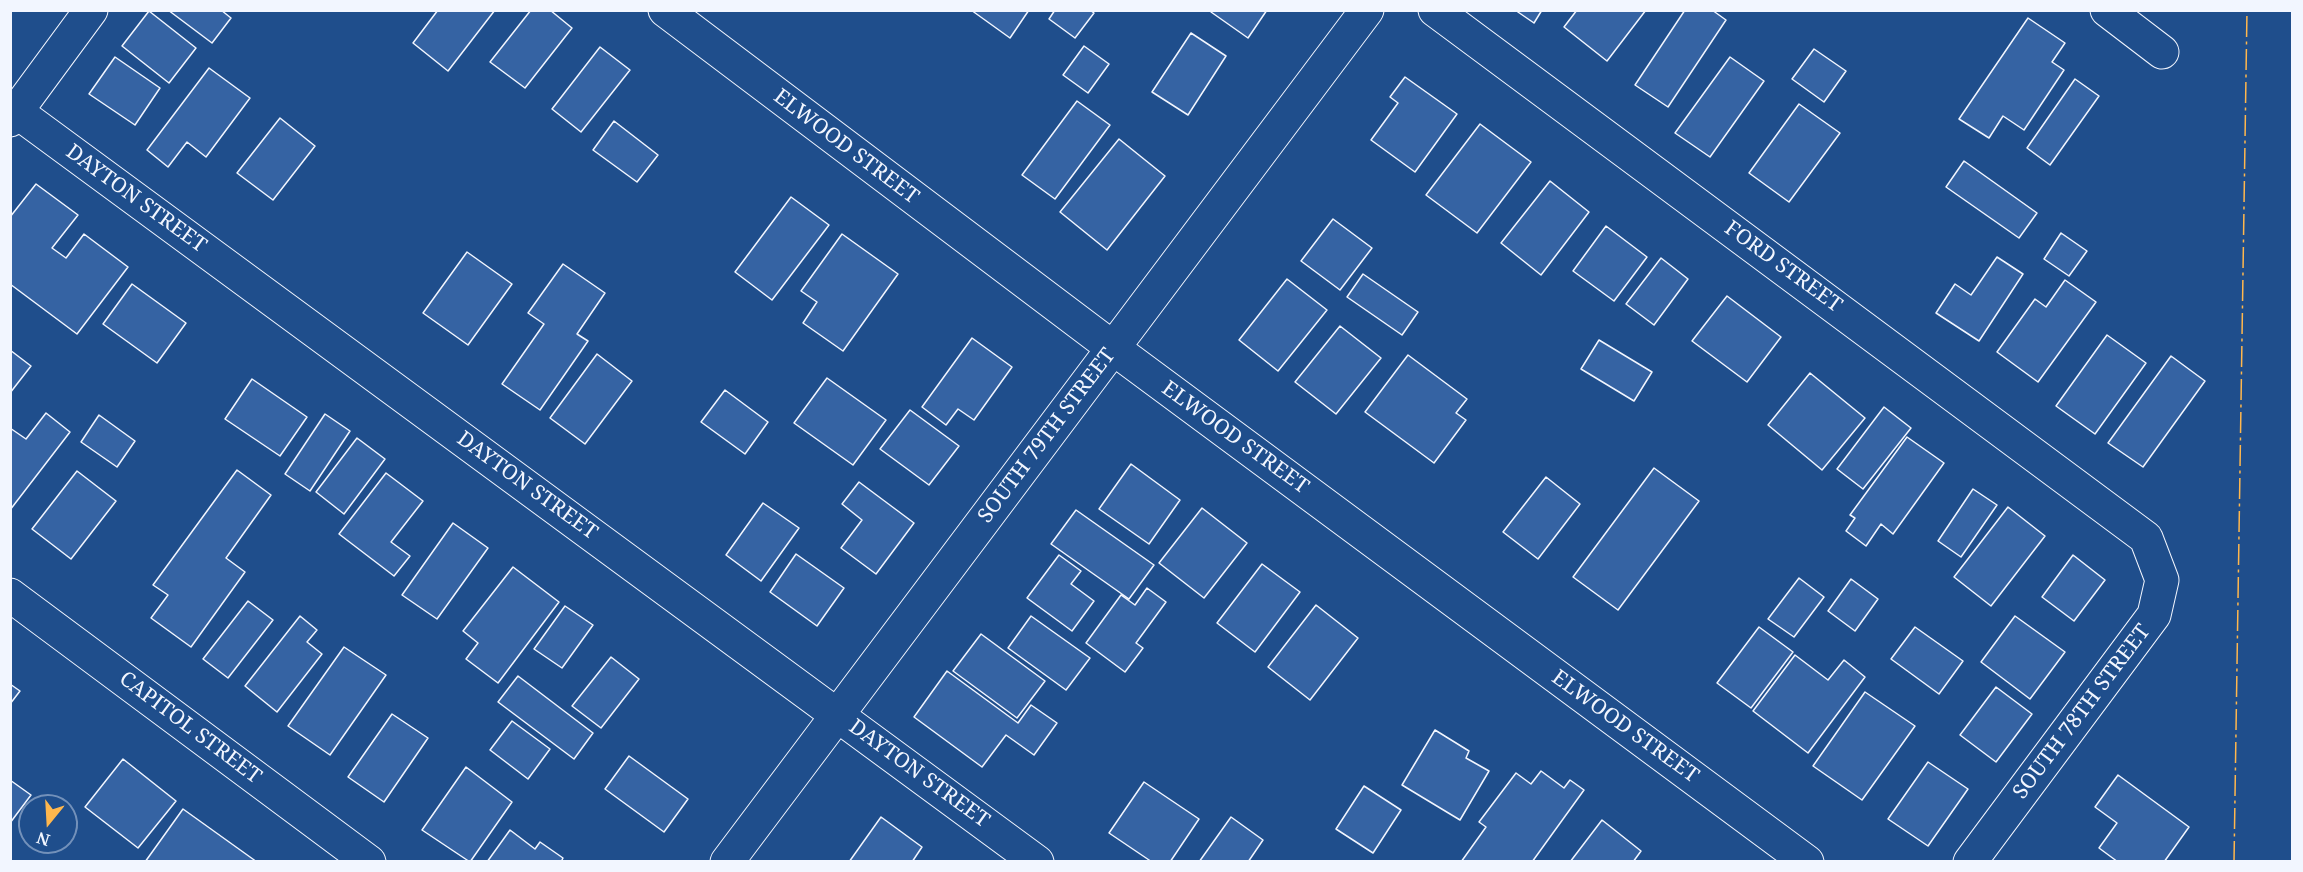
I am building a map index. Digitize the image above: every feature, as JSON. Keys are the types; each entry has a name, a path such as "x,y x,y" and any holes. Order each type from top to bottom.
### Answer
{"street":[{"path":"14,116 92,10"},
{"name":"ELWOOD STREET","path":"665,10 1113,348 1808,861"},
{"name":"SOUTH 79TH STREET","path":"728,861 1367,10"},
{"name":"FORD STREET","path":"1435,10 2130,524"},
{"path":"2107,10 2162,52"},
{"name":"DAYTON STREET","path":"14,116 1037,861"},
{"name":"SOUTH 78TH STREET","path":"1970,861 2154,615 2162,580 2146,538 2130,524"},
{"name":"CAPITOL STREET","path":"10,595 369,861"}],"building":[{"path":"168,10 221,10 231,18 212,43"},
{"path":"438,10 495,10 448,71 413,43"},
{"path":"531,10 550,10 572,28 525,88 490,62"},
{"path":"971,10 1029,10 1010,38"},
{"path":"1055,10 1090,10 1094,13 1075,38 1049,19"},
{"path":"1213,10 1267,10 1248,38 1211,12"},
{"path":"1515,10 1542,10 1534,23"},
{"path":"1577,10 1646,10 1607,61 1564,27"},
{"path":"1685,10 1712,10 1726,20 1668,107 1635,85"},
{"path":"149,11 196,48 169,83 122,46"},
{"path":"2028,18 2065,43 2052,62 2064,70 2024,130 2003,116 1989,138 1959,119"},
{"path":"1191,33 1226,56 1188,115 1152,92"},
{"path":"1084,46 1109,64 1088,93 1063,75"},
{"path":"600,47 630,70 581,132 552,109"},
{"path":"1814,49 1846,71 1824,102 1792,79"},
{"path":"115,57 160,88 135,125 89,94"},
{"path":"1730,57 1764,81 1710,157 1675,133"},
{"path":"209,68 250,98 206,157 187,142 168,167 147,150"},
{"path":"1405,77 1457,114 1415,172 1371,140 1398,103 1390,97"},
{"path":"2075,79 2099,96 2050,165 2027,148"},
{"path":"1077,101 1110,125 1055,199 1022,175"},
{"path":"1799,104 1840,133 1789,202 1749,173"},
{"path":"280,118 315,146 273,200 237,173"},
{"path":"614,121 658,155 637,182 593,150"},
{"path":"1480,124 1531,162 1477,233 1426,195"},
{"path":"1119,139 1165,176 1107,250 1060,212"},
{"path":"1964,161 2037,213 2019,238 1946,187"},
{"path":"1550,181 1589,212 1541,275 1501,243"},
{"path":"36,184 78,215 52,248 66,258 84,234 128,267 77,334 10,284 10,217"},
{"path":"791,197 829,225 772,300 735,272"},
{"path":"1333,219 1372,248 1340,290 1301,261"},
{"path":"1606,226 1647,257 1614,301 1573,271"},
{"path":"2061,233 2087,251 2069,276 2044,259"},
{"path":"842,234 898,274 843,351 803,323 817,302 801,291"},
{"path":"467,252 512,284 468,345 423,313"},
{"path":"1997,257 2023,274 1979,341 1936,313 1955,284 1971,295"},
{"path":"1661,258 1688,279 1654,325 1626,304"},
{"path":"563,264 605,293 577,334 588,341 540,410 502,384 544,324 528,313"},
{"path":"1363,274 1418,312 1402,335 1347,297"},
{"path":"1287,279 1327,310 1278,371 1239,340"},
{"path":"2065,280 2096,302 2038,382 1997,352 2035,299 2046,307"},
{"path":"132,284 186,323 157,363 103,324"},
{"path":"1727,296 1781,337 1747,382 1692,341"},
{"path":"1340,326 1381,358 1336,414 1295,382"},
{"path":"2107,335 2146,363 2095,434 2056,406"},
{"path":"972,338 1012,367 974,420 958,409 946,425 922,407"},
{"path":"1599,340 1652,372 1634,401 1581,369"},
{"path":"10,350 31,366 10,393"},
{"path":"597,354 632,381 585,444 550,418"},
{"path":"1408,355 1467,399 1456,413 1466,420 1434,463 1365,412"},
{"path":"2171,356 2205,381 2143,467 2108,443"},
{"path":"1810,373 1865,418 1822,470 1768,425"},
{"path":"827,378 886,420 853,465 794,423"},
{"path":"252,379 307,417 280,456 225,419"},
{"path":"725,390 768,422 745,454 701,422"},
{"path":"1884,407 1911,428 1863,489 1837,469"},
{"path":"910,410 959,446 929,485 880,449"},
{"path":"46,413 70,432 10,510 10,428 26,439"},
{"path":"325,414 350,431 310,491 285,474"},
{"path":"99,415 135,441 117,467 81,442"},
{"path":"1907,437 1944,463 1893,534 1881,524 1866,546 1846,531 1855,518 1850,515"},
{"path":"357,438 385,459 344,514 316,492"},
{"path":"1131,464 1180,500 1149,544 1099,509"},
{"path":"1654,468 1699,501 1618,610 1573,577"},
{"path":"237,470 271,495 226,558 245,572 191,647 151,618 168,595 153,585"},
{"path":"77,471 116,501 71,559 32,529"},
{"path":"386,473 423,501 391,542 410,556 394,576 339,534"},
{"path":"1546,477 1580,504 1538,559 1503,532"},
{"path":"859,482 914,523 876,574 841,548 862,520 842,504"},
{"path":"1973,489 1997,505 1961,557 1938,541"},
{"path":"763,503 799,528 761,581 726,555"},
{"path":"2008,507 2045,536 1991,606 1954,577"},
{"path":"1202,508 1247,543 1204,598 1159,563"},
{"path":"1076,510 1154,565 1129,599 1051,544"},
{"path":"453,523 488,548 437,619 402,595"},
{"path":"796,554 844,588 817,626 770,592"},
{"path":"1059,555 1081,571 1071,584 1094,601 1072,631 1027,598"},
{"path":"2073,555 2105,580 2074,621 2042,597"},
{"path":"1262,564 1300,592 1255,652 1217,623"},
{"path":"513,567 559,602 498,683 466,659 478,643 463,631"},
{"path":"1799,578 1824,597 1794,637 1768,619"},
{"path":"1851,579 1878,599 1855,631 1828,611"},
{"path":"1147,588 1166,602 1136,643 1143,648 1125,672 1086,643 1121,595 1135,605"},
{"path":"248,601 273,620 228,678 203,659"},
{"path":"1316,605 1358,638 1310,700 1268,667"},
{"path":"565,606 593,625 562,668 534,649"},
{"path":"300,616 317,630 307,642 322,654 277,712 245,686"},
{"path":"1031,616 1090,658 1066,690 1008,648"},
{"path":"2015,616 2065,652 2030,699 1981,662"},
{"path":"1759,627 1793,652 1751,708 1717,683"},
{"path":"1915,627 1963,661 1939,694 1891,659"},
{"path":"981,634 1045,681 1017,718 953,671"},
{"path":"344,647 386,675 330,755 288,726"},
{"path":"1795,655 1828,680 1844,660 1865,677 1808,753 1753,711"},
{"path":"611,657 639,679 601,728 572,706"},
{"path":"947,671 1018,723 1031,705 1057,723 1034,755 1006,735 982,767 914,717"},
{"path":"518,676 593,733 574,759 498,702"},
{"path":"10,684 20,691 10,704"},
{"path":"1996,687 2032,714 1996,762 1960,735"},
{"path":"1865,692 1915,726 1862,800 1813,766"},
{"path":"392,714 428,738 384,802 348,777"},
{"path":"512,721 550,749 528,779 490,750"},
{"path":"1435,730 1469,751 1466,758 1489,771 1460,820 1402,785"},
{"path":"629,756 688,799 664,832 605,789"},
{"path":"123,759 176,801 138,848 85,807"},
{"path":"1928,762 1968,789 1928,846 1888,819"},
{"path":"466,767 512,802 470,862 422,830"},
{"path":"1541,771 1564,788 1570,780 1584,790 1532,862 1461,862 1486,827 1479,822 1516,773 1531,784"},
{"path":"2118,775 2189,827 2164,862 2118,862 2099,848 2117,823 2095,807"},
{"path":"10,780 30,794 18,794 18,812 10,823"},
{"path":"1144,782 1199,819 1170,862 1152,862 1109,833"},
{"path":"1364,786 1401,810 1373,853 1336,829"},
{"path":"183,809 257,862 145,862"},
{"path":"881,817 922,847 912,862 849,862"},
{"path":"1231,817 1263,840 1248,862 1199,862"},
{"path":"1602,820 1641,851 1633,862 1570,862"},
{"path":"510,830 535,849 540,842 563,858 561,862 487,862"}],"power":[{"path":"2234,862 2247,10"}]}
